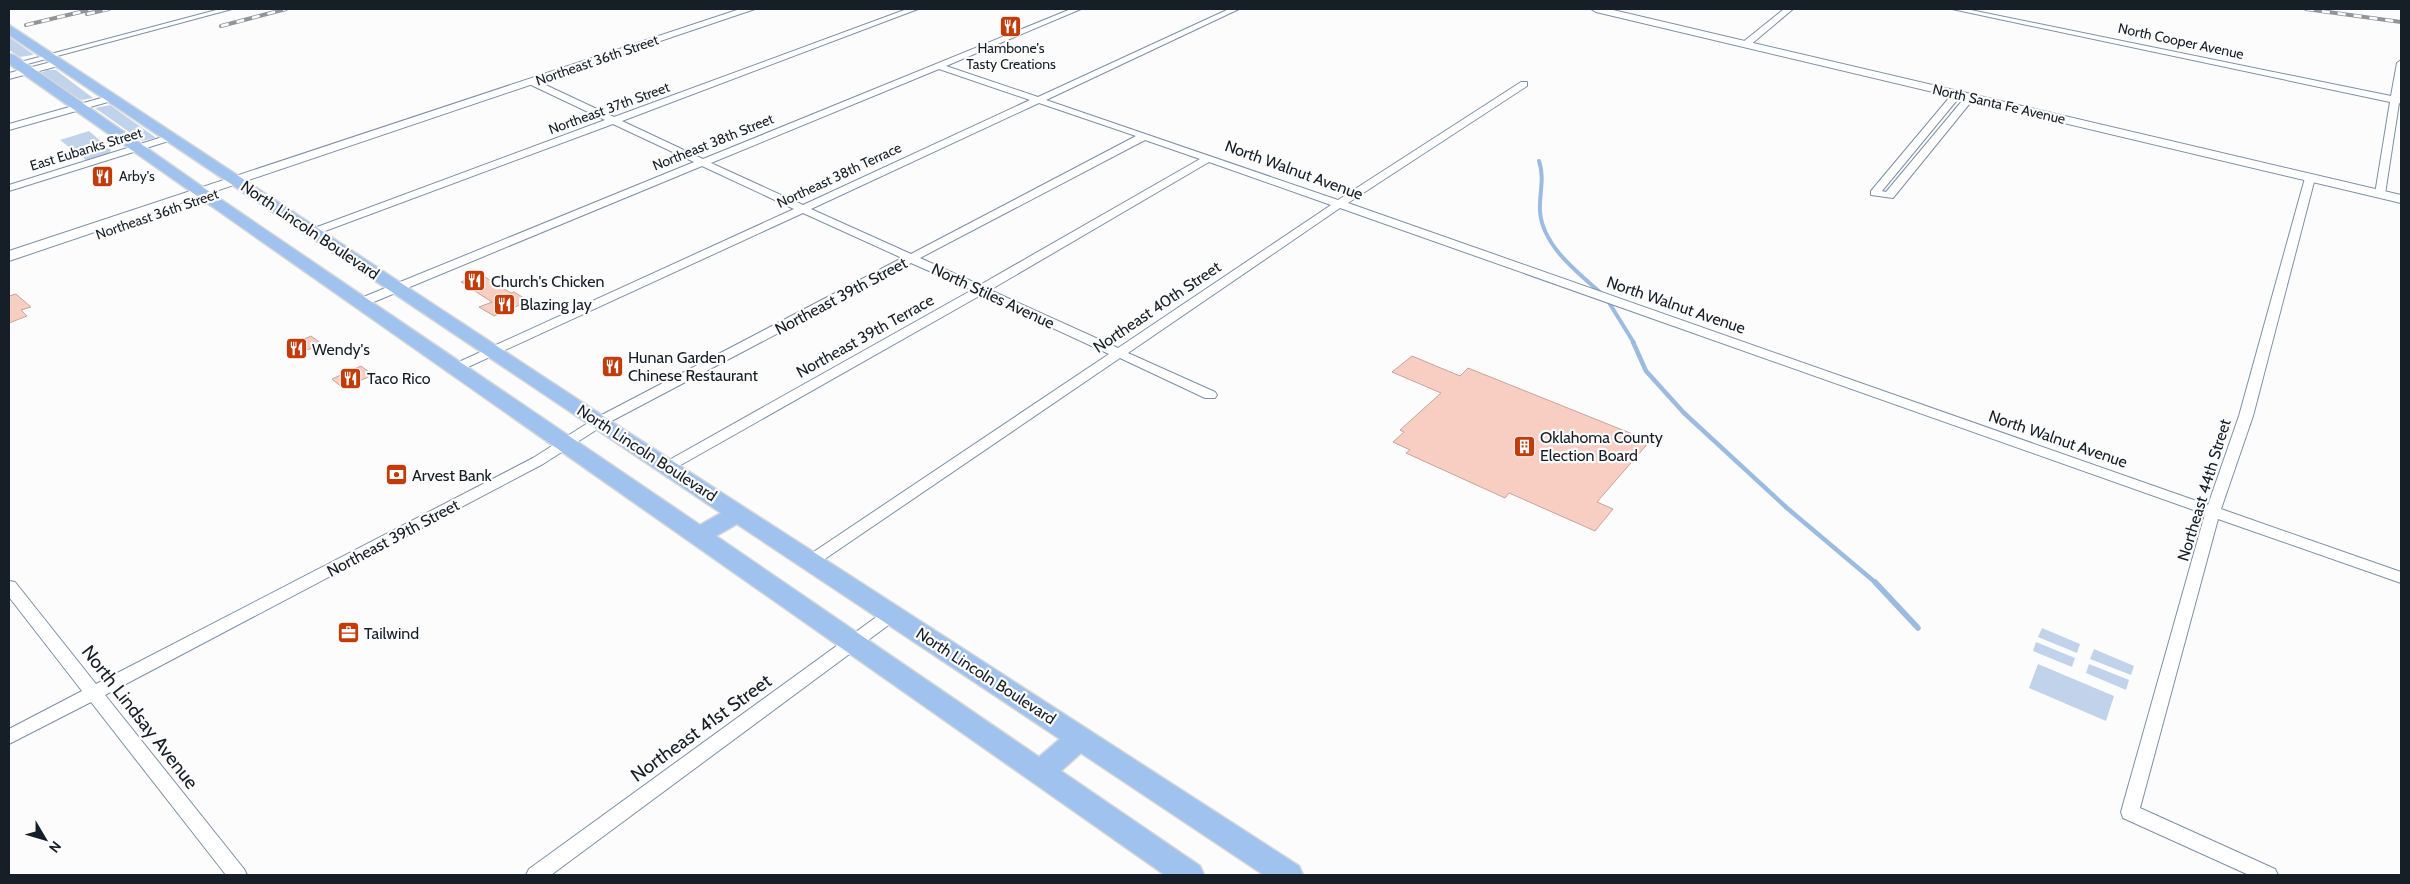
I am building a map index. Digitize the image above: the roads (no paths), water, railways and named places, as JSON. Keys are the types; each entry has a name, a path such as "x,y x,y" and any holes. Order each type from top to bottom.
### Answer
{"main road":[{"name":"Northeast 36th Street","path":"9,256 239,182 750,9"},
{"name":"North Santa Fe Avenue","path":"1596,9 1615,11 1746,44 2401,199"},
{"name":"North Lincoln Boulevard","path":"9,29 396,288 1288,875"},
{"name":"North Lincoln Boulevard","path":"18,64 202,194 1189,875"},
{"name":"Northeast 36th Street","path":"9,263 202,194"},
{"path":"698,537 738,513"},
{"path":"1040,773 1080,738"}],"street":[{"path":"9,76 18,64 54,59 228,9"},
{"name":"Northeast 37th Street","path":"313,232 914,9"},
{"name":"Northeast 38th Street","path":"360,302 1077,9"},
{"name":"Northeast 38th Terrace","path":"455,369 1235,9"},
{"path":"1746,44 1788,9"},
{"name":"North Cooper Avenue","path":"1956,9 2398,100"},
{"path":"18,64 54,59"},
{"path":"2380,194 2398,100 2401,63"},
{"name":"North Walnut Avenue","path":"939,66 1208,158 1618,304 2401,578"},
{"name":"North Stiles Avenue","path":"532,82 701,162 1210,395"},
{"name":"Northeast 40th Street","path":"811,561 1338,205 1524,84"},
{"path":"1957,94 1875,193 1889,196 1970,97"},
{"path":"9,127 112,98"},
{"name":"Northeast 39th Street","path":"9,737 566,445 599,422 1144,136"},
{"name":"East Eubanks Street","path":"9,188 172,138"},
{"name":"Northeast 39th Terrace","path":"667,466 980,290 1208,158"},
{"name":"Northeast 44th Street","path":"2268,875 2130,812 2213,512 2246,416 2310,178"},
{"name":"North Lindsay Avenue","path":"9,586 237,875"},
{"name":"Northeast 41st Street","path":"536,875 892,614"}],"waterway":[{"path":"1539,161 1542,180 1540,211 1547,235 1562,257 1601,293"},
{"path":"1608,301 1634,343"},
{"path":"1633,342 1646,371 1684,413 1787,508 1876,583"},
{"path":"1876,583 1918,628"}],"railway":[{"path":"26,25 93,9"},
{"path":"87,14 109,9"},
{"path":"221,26 286,9"},
{"path":"2306,9 2401,22"}],"place":[{"name":"Hambone's Tasty Creations","path":"1011,26"},
{"name":"Arby's","path":"103,176"},
{"name":"Church's Chicken","path":"475,281"},
{"name":"Blazing Jay","path":"504,304"},
{"name":"Wendy's","path":"296,349"},
{"name":"Hunan Garden Chinese Restaurant","path":"612,366"},
{"name":"Taco Rico","path":"351,378"},
{"name":"Oklahoma County Election Board","path":"1524,446"},
{"name":"Arvest Bank","path":"396,475"},
{"name":"Tailwind","path":"348,633"}]}
